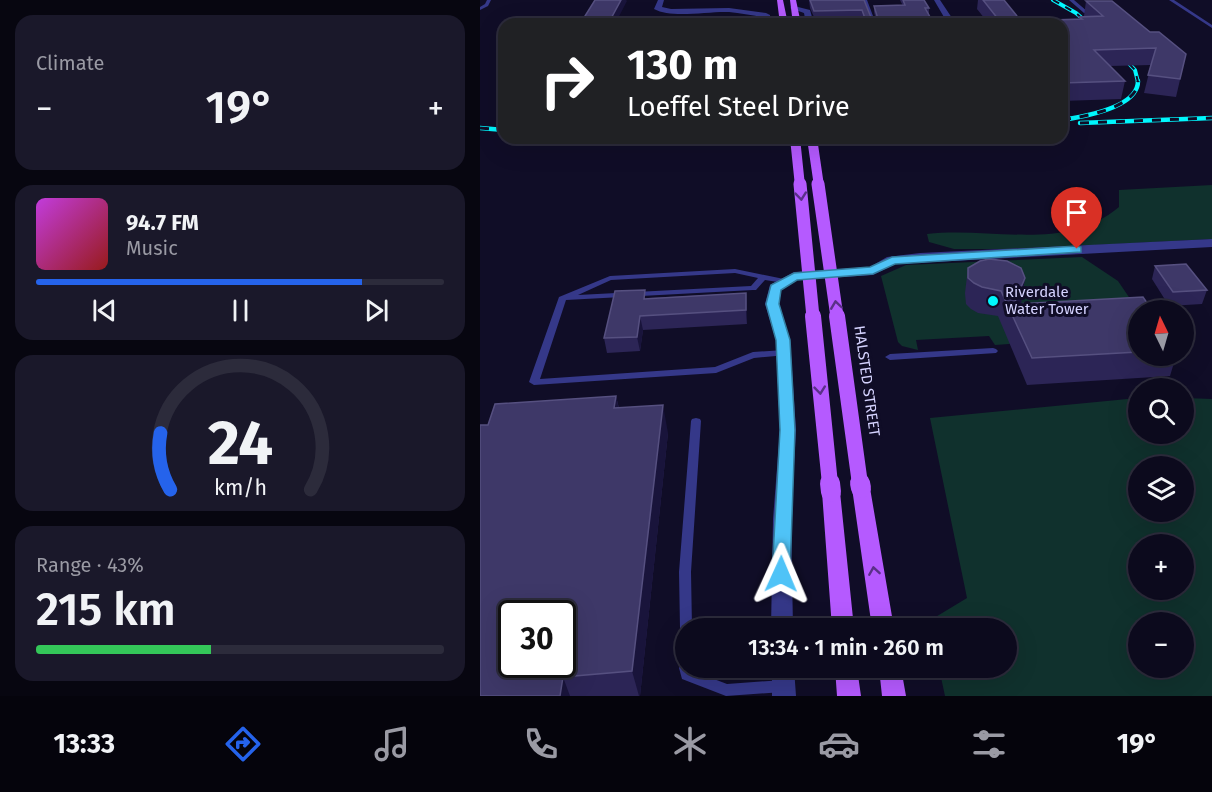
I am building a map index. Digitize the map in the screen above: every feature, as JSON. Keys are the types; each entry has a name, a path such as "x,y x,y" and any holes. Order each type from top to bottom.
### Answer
{"main road":[{"path":"780,0 782,18"},
{"path":"796,144 842,618"},
{"name":"HALSTED STREET","path":"813,144 881,618"},
{"path":"847,678 849,696"},
{"path":"891,678 894,696"}],"street":[{"path":"661,0 658,9 750,12 766,15 766,18"},
{"path":"937,0 948,18"},
{"path":"794,4 807,12 808,18"},
{"path":"782,618 782,519 788,430 783,340 772,304 775,288 784,281 810,274 873,271 892,260 920,257 1212,243"}],"lane":[{"path":"480,9 487,5 489,0"},
{"path":"865,0 872,18"},
{"path":"1071,0 1086,12"},
{"path":"1171,0 1212,27"},
{"path":"784,281 735,271 610,278 562,299 534,382 716,370 753,355 784,353"},
{"path":"562,299 753,288 763,276"},
{"path":"890,357 993,351"},
{"path":"686,618 685,572 696,421"},
{"path":"695,678 727,690 783,683"}],"green space":[{"path":"1212,185 1212,239 1017,249 954,249 929,242 927,234 951,232 1027,235 1075,230 1098,221 1119,207 1119,190"},
{"path":"1082,257 1118,281 1131,300 1128,300 1128,305 1009,344 995,345 989,336 916,340 918,350 902,346 898,342 881,276 906,265"},
{"path":"1194,398 1212,399 1212,696 945,696 941,678 1017,678 1017,618 934,618 967,598 930,418 1128,399 1128,444 1194,444"}],"building":[{"path":"595,0 621,0 611,18 584,18"},
{"path":"810,0 864,0 871,18 865,18 862,10 814,11"},
{"path":"903,0 924,0 929,8 925,8 931,18 878,18 874,6 905,5"},
{"path":"983,0 1004,0 1019,18 997,18"},
{"path":"1086,1 1112,1 1150,32 1159,32 1186,54 1180,79 1148,75 1156,48 1094,50 1125,81 1068,83 1068,19 1103,16"},
{"path":"989,259 1007,261 1021,268 1025,278 1014,304 1143,297 1145,300 1128,300 1128,353 1032,358 1001,291 982,287 968,278 968,268"},
{"path":"1186,264 1207,290 1173,292 1155,266"},
{"path":"645,290 644,299 746,293 746,310 640,316 637,337 604,338 615,291"},
{"path":"616,396 614,408 663,405 632,671 576,676 576,600 498,600 498,678 563,678 560,696 480,696 480,425 488,425 495,404"}],"railway":[{"path":"1053,0 1076,13 1092,27"},
{"path":"1120,54 1135,70 1138,82"},
{"path":"1068,119 1108,110 1129,98 1136,90 1138,82"},
{"path":"1080,123 1212,118"},
{"path":"480,128 498,130"}],"place":[{"name":"Riverdale Water Tower","path":"993,301"}],"route":[{"path":"781,574 788,430 783,340 772,304 775,288 794,276 873,271 892,260 1077,249"}]}
